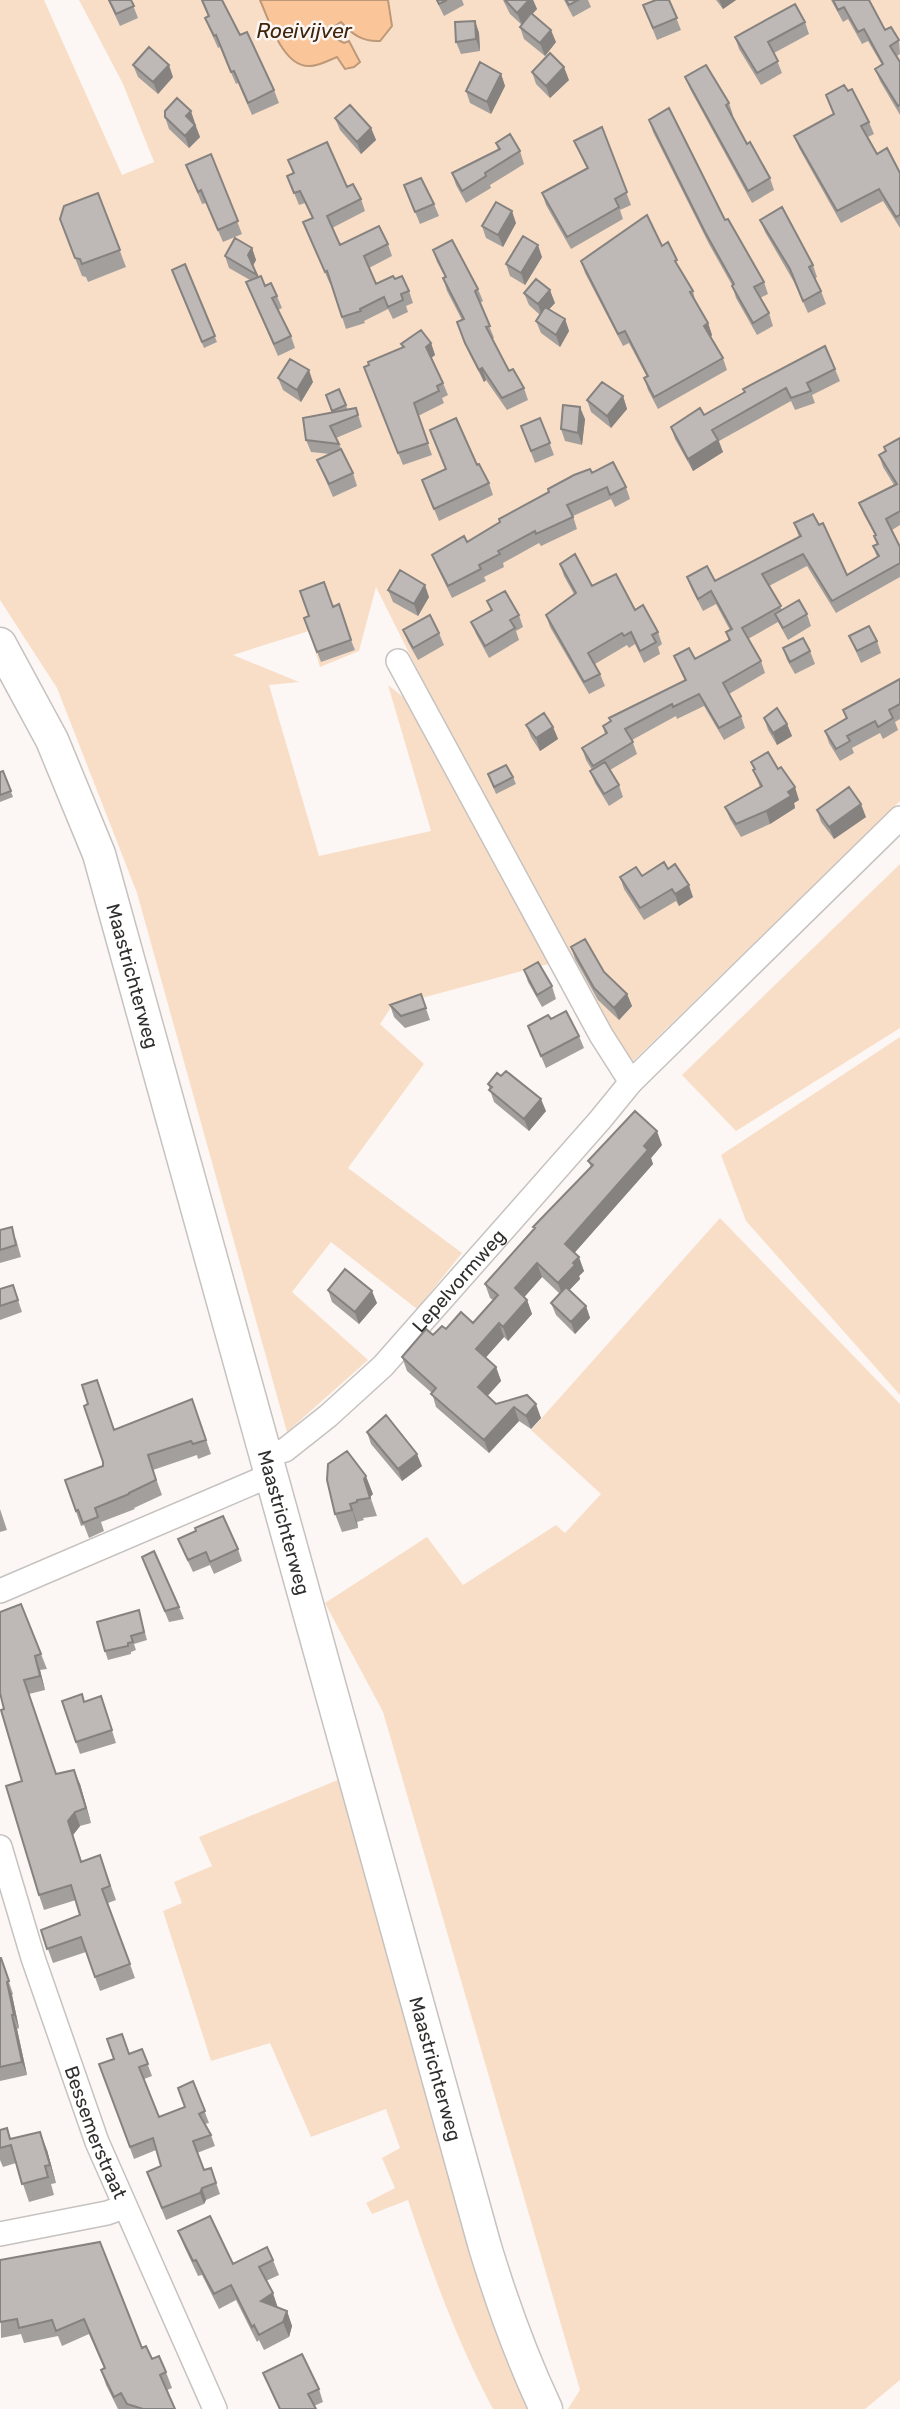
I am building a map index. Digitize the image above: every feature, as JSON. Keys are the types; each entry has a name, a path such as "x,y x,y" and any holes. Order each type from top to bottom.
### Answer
{"main road":[{"name":"Maastrichterweg","path":"0,643 52,740 99,854 485,2247 506,2314 546,2409"}],"street":[{"path":"398,661 601,1035 631,1082"},
{"name":"Lepelvormweg","path":"0,1591 268,1466 328,1416 383,1366 631,1082 900,818"},
{"name":"Bessemerstraat","path":"0,1847 33,1958 74,2079 124,2207 215,2409"},
{"path":"0,2234 107,2213 124,2207"}],"shaded area":[{"path":"0,0 44,0 122,175 154,162 123,84 79,0 900,0 900,801 630,1064 515,865 376,587 359,651 320,667 309,631 233,655 299,682 269,685 319,856 431,831 388,685 412,704 552,963 392,1006 380,1024 424,1064 348,1168 462,1253 417,1309 331,1242 292,1292 368,1360 287,1432 137,893 57,688 0,600"},
{"path":"900,864 900,1028 736,1131 682,1075"},
{"path":"900,1037 900,1395 746,1221 721,1155"},
{"path":"720,1218 900,1404 900,2380 865,2409 568,2409 580,2390 383,1712 325,1603 427,1537 463,1585 556,1525 565,1533 601,1494 531,1430"},
{"path":"340,1779 408,2030 491,2313 532,2409 493,2409 446,2306 408,2200 372,2214 366,2203 395,2188 382,2158 400,2148 386,2109 311,2137 270,2043 211,2061 163,1911 182,1903 174,1882 212,1866 199,1837"}],"water":[{"name":"Roeivijver","path":"260,0 388,0 392,26 380,41 374,41 358,36 341,22 335,26 332,37 344,43 349,41 360,62 345,69 337,57 313,66 300,65 278,41"}],"building":[{"path":"109,0 131,0 134,6 116,14"},
{"path":"202,0 222,0 240,35 247,32 274,90 248,103 234,71 231,72 216,35 214,36 205,18 209,16"},
{"path":"505,0 529,0 517,13"},
{"path":"656,0 669,0 677,18 653,28 643,5"},
{"path":"833,0 869,0 885,30 891,27 899,40 890,46 900,62 900,105 898,106 875,69 883,64 864,29 858,32 844,7 838,10"},
{"path":"795,4 805,22 768,42 778,61 757,73 735,37"},
{"path":"531,13 551,30 540,43 520,27"},
{"path":"475,21 476,39 456,42 455,22"},
{"path":"149,47 169,65 153,82 133,65"},
{"path":"550,53 564,67 546,86 532,72"},
{"path":"480,62 501,74 487,102 466,91"},
{"path":"706,65 729,103 726,105 747,144 750,142 770,178 748,191 685,77"},
{"path":"844,85 848,91 852,89 869,122 861,126 877,154 887,148 900,173 900,215 896,217 879,189 837,211 794,136 834,114 826,95"},
{"path":"177,98 191,111 186,116 195,125 185,136 165,117 165,111"},
{"path":"350,105 371,128 357,142 335,118"},
{"path":"669,108 725,220 728,219 764,282 754,287 769,313 753,323 649,120"},
{"path":"602,127 627,192 615,199 619,207 567,237 542,193 588,168 574,141"},
{"path":"510,134 520,151 462,191 452,173 500,149 496,143"},
{"path":"327,142 347,187 353,184 361,199 327,216 340,245 379,226 388,244 364,256 376,284 393,276 395,279 402,276 409,291 401,294 403,300 388,307 384,297 360,309 361,311 342,317 327,271 325,272 303,222 313,218 300,191 294,193 287,176 294,173 288,160"},
{"path":"211,154 238,221 218,230 201,190 198,192 186,165"},
{"path":"421,178 434,204 415,212 404,185"},
{"path":"98,193 120,250 82,264 80,259 75,258 60,219 64,206"},
{"path":"496,202 512,211 498,235 482,226"},
{"path":"782,207 813,265 809,267 821,291 803,301 790,269 760,220"},
{"path":"647,215 662,246 668,242 677,260 675,261 693,291 690,292 708,323 704,326 723,358 654,397 644,378 648,376 625,331 618,334 581,261"},
{"path":"523,236 538,245 521,273 506,264"},
{"path":"235,238 252,248 248,255 257,275 225,256"},
{"path":"452,240 478,289 475,291 490,326 486,327 509,371 513,369 524,388 502,398 482,368 479,370 465,343 457,322 464,319 443,278 446,277 433,250"},
{"path":"185,264 215,336 202,342 172,270"},
{"path":"261,276 265,286 271,283 277,296 272,298 291,336 274,344 246,282"},
{"path":"536,279 550,290 538,304 524,293"},
{"path":"545,307 565,319 556,335 536,321"},
{"path":"421,330 431,343 426,347 443,383 437,386 439,391 414,403 428,443 398,453 364,367 369,365 368,362 404,347 401,344"},
{"path":"825,346 835,369 807,383 811,391 791,398 786,388 712,430 718,440 688,459 671,427 700,408 704,415 745,392 743,389"},
{"path":"290,359 309,370 297,390 278,378"},
{"path":"602,382 623,396 607,416 587,400"},
{"path":"339,389 346,405 332,411 326,395"},
{"path":"563,405 580,407 578,433 561,429"},
{"path":"356,408 358,415 330,426 339,444 306,440 303,418"},
{"path":"456,418 477,465 479,464 489,483 434,509 422,480 446,469 430,430"},
{"path":"540,418 550,443 531,451 521,426"},
{"path":"900,438 900,511 886,519 900,547 900,563 832,601 803,554 762,574 781,606 742,628 761,661 723,683 741,716 719,728 699,694 673,707 672,704 625,729 633,742 593,766 582,748 607,733 603,726 611,721 609,718 686,680 674,656 689,648 695,659 730,640 726,632 732,629 711,591 698,599 687,577 707,566 715,581 801,536 794,523 813,514 819,525 823,523 847,575 879,556 873,546 878,544 874,536 876,535 859,503 897,484 879,455 886,451 884,447"},
{"path":"341,449 353,473 329,484 317,460"},
{"path":"613,462 626,487 610,495 607,487 567,505 573,517 536,534 535,531 498,551 500,554 479,565 481,569 448,586 432,555 464,536 467,542 500,522 499,519 574,475 590,469 592,473"},
{"path":"575,554 592,586 616,574 635,610 643,605 658,632 652,635 656,642 640,651 631,632 624,636 622,633 588,653 600,674 584,682 546,615 576,593 560,564"},
{"path":"400,570 425,585 414,604 388,590"},
{"path":"324,582 333,607 339,604 351,640 317,652 304,618 309,616 300,591"},
{"path":"505,591 519,615 510,620 515,628 485,646 471,622 492,610 487,601"},
{"path":"799,600 807,614 783,628 775,614"},
{"path":"430,615 439,633 413,648 403,630"},
{"path":"869,626 877,641 857,651 849,636"},
{"path":"803,638 810,651 790,662 783,648"},
{"path":"900,679 900,704 889,710 893,718 878,727 875,721 847,736 850,741 836,749 825,731 847,718 843,710"},
{"path":"777,708 787,724 773,733 764,718"},
{"path":"544,713 553,727 536,738 526,725"},
{"path":"768,752 778,769 781,767 795,787 788,792 791,796 736,824 725,807 762,786 751,762"},
{"path":"605,762 619,785 604,794 590,771"},
{"path":"506,765 513,777 494,787 488,774"},
{"path":"3,771 11,791 0,795 0,772"},
{"path":"849,787 861,804 829,827 817,810"},
{"path":"664,862 668,869 675,864 689,885 675,894 672,889 640,908 620,877 636,867 642,876"},
{"path":"585,939 604,972 627,994 614,1008 594,988 571,947"},
{"path":"538,962 552,986 537,995 524,970"},
{"path":"421,994 426,1008 401,1016 390,1005"},
{"path":"566,1011 579,1036 541,1056 528,1026 548,1015 551,1019"},
{"path":"506,1071 541,1099 524,1119 489,1090 492,1087 488,1084 497,1073 501,1076"},
{"path":"635,1111 657,1131 644,1146 648,1150 565,1244 579,1257 573,1263 575,1265 558,1283 537,1263 515,1288 527,1300 503,1327 499,1323 476,1349 496,1367 478,1387 496,1404 527,1395 536,1404 526,1416 514,1407 484,1440 431,1394 436,1388 402,1357 426,1329 433,1335 442,1326 446,1329 461,1312 473,1323 498,1295 485,1284 535,1228 533,1227 593,1165 588,1161"},
{"path":"12,1227 16,1245 0,1250 0,1230"},
{"path":"345,1269 372,1291 355,1312 328,1290"},
{"path":"13,1285 18,1300 0,1306 0,1289"},
{"path":"566,1287 586,1306 571,1322 551,1303"},
{"path":"97,1380 114,1430 192,1399 206,1440 193,1444 191,1441 148,1455 156,1480 95,1508 98,1517 83,1523 65,1480 103,1466 84,1406 88,1404 82,1385"},
{"path":"386,1415 417,1454 398,1469 367,1432"},
{"path":"347,1451 366,1476 364,1479 370,1498 357,1500 350,1504 352,1510 335,1514 327,1480 328,1464"},
{"path":"223,1516 238,1549 210,1562 206,1552 188,1560 178,1539"},
{"path":"154,1551 179,1607 165,1611 142,1557"},
{"path":"21,1604 41,1654 35,1656 40,1676 24,1680 56,1774 74,1770 86,1808 75,1812 68,1821 81,1862 100,1855 110,1886 102,1889 130,1964 95,1977 81,1937 47,1949 41,1930 80,1915 71,1885 39,1895 6,1786 22,1781 1,1710 4,1709 0,1693 0,1612"},
{"path":"139,1610 144,1632 131,1636 133,1642 128,1643 128,1646 105,1651 97,1622"},
{"path":"82,1694 84,1702 101,1696 112,1730 76,1742 62,1701"},
{"path":"0,1958 9,1981 12,2015 22,2062 0,2067"},
{"path":"122,2034 129,2054 142,2049 148,2064 139,2067 159,2117 185,2107 178,2088 193,2081 205,2111 199,2114 211,2135 193,2141 204,2170 211,2168 216,2183 202,2188 200,2193 162,2208 147,2172 161,2166 153,2138 130,2147 99,2064 114,2059 107,2039"},
{"path":"7,2128 10,2139 40,2132 50,2165 45,2166 48,2177 22,2184 11,2145 0,2148 0,2130"},
{"path":"210,2216 233,2264 267,2247 273,2260 259,2267 273,2293 261,2301 287,2311 283,2322 259,2335 254,2325 252,2327 231,2285 214,2294 178,2231"},
{"path":"100,2242 142,2348 146,2346 152,2359 159,2356 166,2372 160,2375 175,2409 143,2409 127,2404 121,2393 114,2397 101,2370 105,2368 84,2319 56,2331 52,2320 19,2328 17,2319 0,2322 0,2260"},
{"path":"302,2354 319,2389 308,2394 316,2409 280,2409 263,2373"}]}
